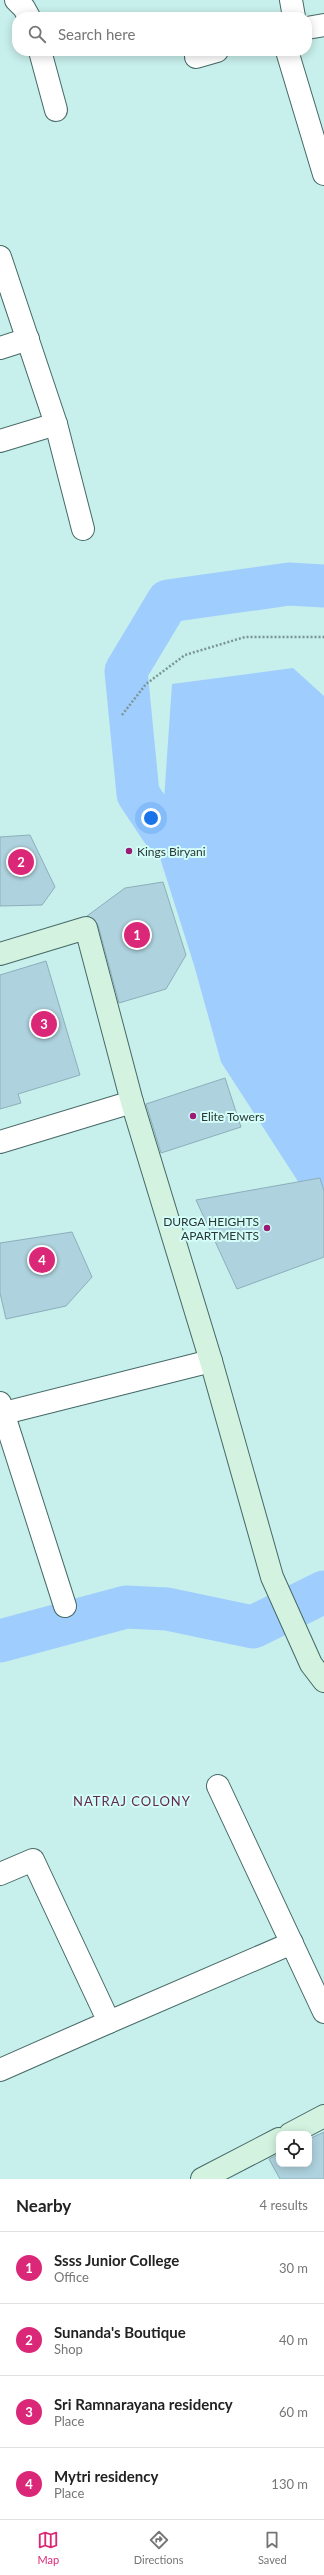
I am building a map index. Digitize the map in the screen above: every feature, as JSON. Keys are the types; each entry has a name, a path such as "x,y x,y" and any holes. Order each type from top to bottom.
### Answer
{"street":[{"path":"16,0 26,12"},
{"path":"291,0 293,12"},
{"path":"312,27 324,24"},
{"path":"41,56 56,110"},
{"path":"289,56 324,174"},
{"path":"0,257 56,424 83,529"},
{"path":"0,348 28,339"},
{"path":"0,441 56,424"},
{"path":"0,954 86,928 132,1102 212,1361 272,1577 311,1664 324,1681"},
{"path":"0,1142 132,1102"},
{"path":"65,1606 1,1410 212,1361"},
{"path":"218,1786 324,2012"},
{"path":"0,1874 33,1860 110,2022"},
{"path":"0,2070 292,1943"},
{"path":"296,2131 324,2116"},
{"path":"202,2179 276,2141"}],"path":[{"path":"122,715 146,684 185,655 245,637 324,637"}],"water":[{"path":"293,668 324,696 324,1232 299,1183 221,1062 194,965 160,858 172,684"}],"building":[{"path":"30,835 55,887 42,905 0,906 0,837"},
{"path":"163,882 186,955 166,989 119,1003 98,925 94,919 87,916 125,888"},
{"path":"46,961 80,1075 18,1094 21,1103 0,1109 0,975"},
{"name":"Elite Towers","path":"225,1078 241,1127 161,1153 146,1104"},
{"name":"DURGA HEIGHTS APARTMENTS","path":"320,1178 324,1191 324,1257 237,1289 196,1200"},
{"path":"72,1232 92,1277 66,1306 6,1319 0,1293 0,1243"},
{"path":"324,2132 324,2179 280,2179 269,2159 276,2156 276,2167 312,2167 312,2138"}],"waterway":[{"path":"211,862 162,830 138,794 126,671 168,601 289,584 324,586"},
{"path":"0,1641 126,1607 167,1609 253,1627 324,1592"}],"place":[{"name":"Kings Biryani","path":"129,851"},
{"name":"Sunanda's Boutique","path":"21,862"},
{"name":"Ssss Junior College","path":"137,935"},
{"name":"Sri Ramnarayana residency","path":"44,1024"},
{"name":"Elite Towers","path":"193,1116"},
{"name":"DURGA HEIGHTS APARTMENTS","path":"267,1228"},
{"name":"Mytri residency","path":"42,1260"}],"district":[{"name":"NATRAJ COLONY","path":"132,1801"}]}
